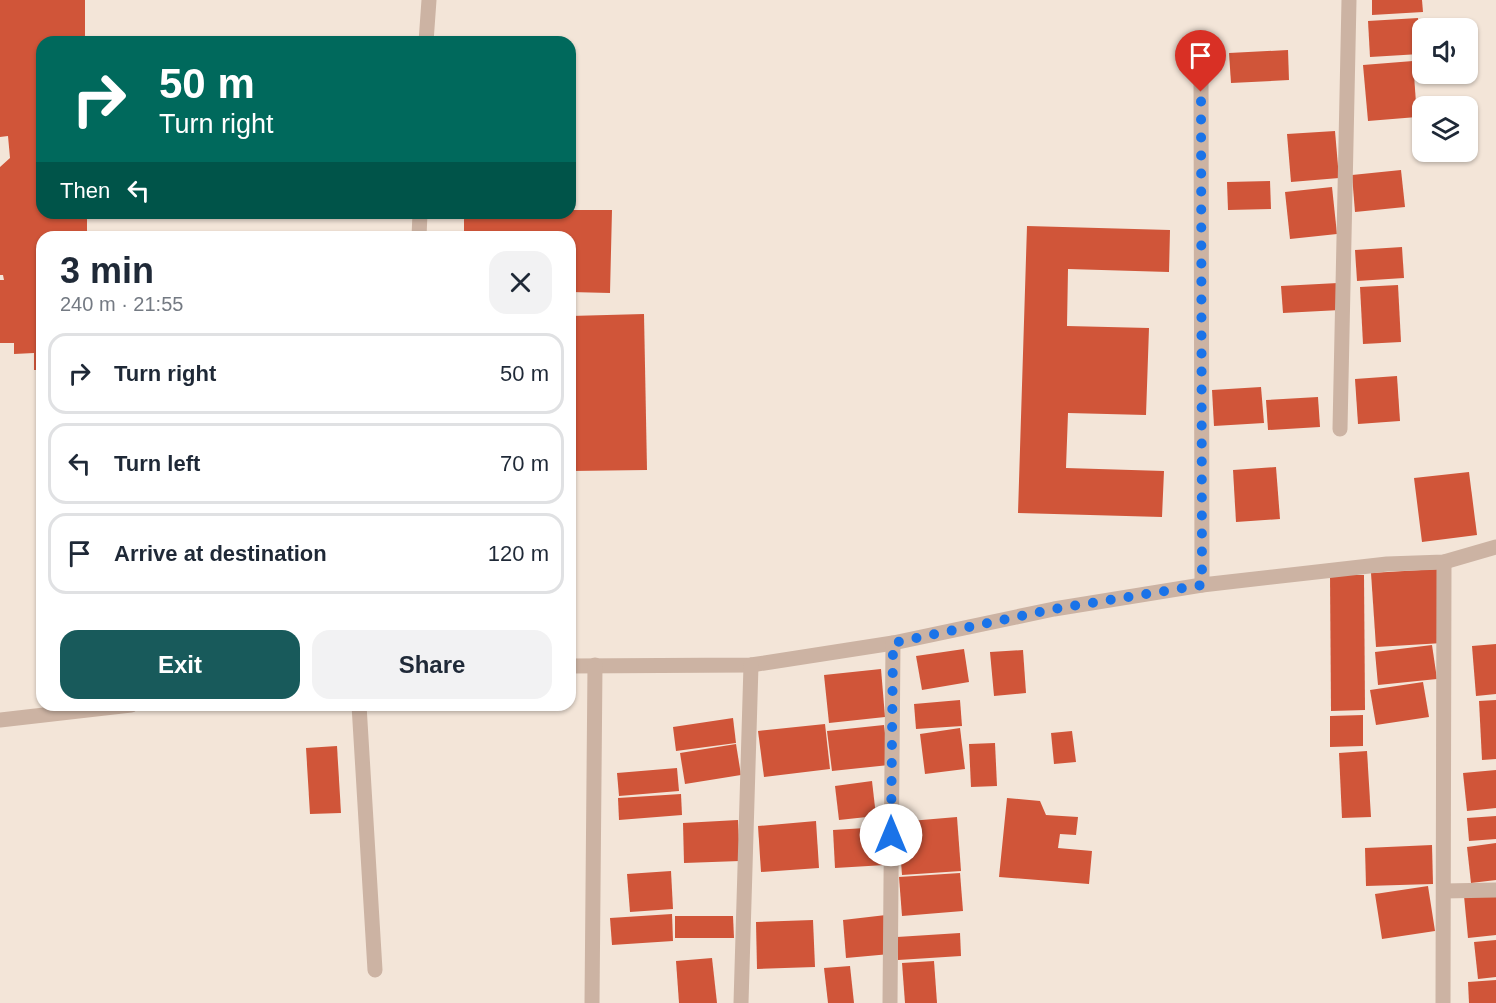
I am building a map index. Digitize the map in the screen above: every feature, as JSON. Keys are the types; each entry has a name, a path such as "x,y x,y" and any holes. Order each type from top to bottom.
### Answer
{"street":[{"path":"426,36 429,0"},
{"path":"1340,429 1349,0"},
{"path":"1201,69 1202,585"},
{"path":"576,666 751,665 893,643 1054,609 1202,585 1387,564 1444,562 1496,547"},
{"path":"1444,562 1443,997 1456,1003"},
{"path":"890,1003 893,643"},
{"path":"592,1003 595,665"},
{"path":"741,1003 751,665"},
{"path":"0,720 79,711"},
{"path":"359,711 375,970"},
{"path":"1444,891 1496,890"}],"building":[{"path":"0,0 85,0 85,36 36,36 36,219 87,219 87,231 36,231 36,370 34,370 34,353 14,354 14,343 0,343 0,280 4,280 3,275 0,275 0,167 10,158 8,136 0,137"},
{"path":"1372,0 1422,0 1423,12 1372,15"},
{"path":"1412,18 1412,54 1370,57 1368,21"},
{"path":"1288,50 1289,80 1231,83 1229,53"},
{"path":"1412,61 1412,84 1415,84 1416,96 1412,96 1412,117 1368,121 1363,65"},
{"path":"1335,131 1339,178 1291,182 1287,134"},
{"path":"1401,170 1405,207 1355,212 1352,175"},
{"path":"1270,181 1271,209 1228,210 1227,182"},
{"path":"1332,187 1337,234 1290,239 1285,192"},
{"path":"576,210 612,210 610,293 576,292 576,231 464,231 464,219 576,219"},
{"path":"1027,226 1170,230 1169,272 1068,269 1067,326 1149,328 1146,415 1068,413 1066,468 1164,471 1162,517 1018,513"},
{"path":"1402,247 1404,278 1357,281 1355,250"},
{"path":"1338,283 1340,310 1283,313 1281,286"},
{"path":"1398,285 1401,342 1363,344 1360,287"},
{"path":"644,314 647,470 576,471 576,316"},
{"path":"1397,376 1400,421 1358,424 1355,379"},
{"path":"1261,387 1264,423 1214,426 1212,390"},
{"path":"1318,397 1320,427 1268,430 1266,400"},
{"path":"1276,467 1280,519 1236,522 1233,470"},
{"path":"1469,472 1477,535 1422,542 1414,478"},
{"path":"1438,569 1443,643 1376,647 1371,573"},
{"path":"1330,575 1364,575 1365,710 1331,711"},
{"path":"1496,644 1496,694 1476,696 1472,646"},
{"path":"1432,645 1437,679 1378,685 1375,652"},
{"path":"964,649 969,682 922,690 916,656"},
{"path":"1023,650 1026,693 994,696 990,652"},
{"path":"881,669 885,717 829,723 824,675"},
{"path":"1423,682 1429,717 1376,725 1370,690"},
{"path":"960,700 962,726 916,729 914,704"},
{"path":"1496,700 1496,759 1482,760 1479,701"},
{"path":"1363,715 1363,746 1330,747 1330,716"},
{"path":"733,718 736,743 676,751 673,727"},
{"path":"825,724 830,769 764,777 758,731"},
{"path":"884,725 889,765 832,771 827,731"},
{"path":"960,728 965,769 925,774 920,734"},
{"path":"1072,731 1076,762 1054,764 1051,733"},
{"path":"995,743 997,786 971,787 969,744"},
{"path":"736,744 741,775 685,784 680,753"},
{"path":"337,746 341,813 310,814 306,748"},
{"path":"1367,751 1371,817 1342,818 1339,753"},
{"path":"677,768 679,791 619,796 617,773"},
{"path":"1496,770 1496,808 1467,811 1463,773"},
{"path":"872,781 876,816 839,820 835,786"},
{"path":"681,794 682,815 619,820 618,798"},
{"path":"1007,798 1040,801 1046,815 1078,817 1076,835 1060,834 1058,848 1092,851 1089,884 999,877"},
{"path":"1496,816 1496,839 1469,841 1467,818"},
{"path":"957,817 961,871 902,875 898,822"},
{"path":"738,820 740,861 684,863 683,823"},
{"path":"816,821 819,868 761,872 758,826"},
{"path":"882,827 885,865 835,868 833,830"},
{"path":"1496,843 1496,880 1471,883 1467,847"},
{"path":"1432,845 1433,884 1366,886 1365,848"},
{"path":"671,871 673,909 630,912 627,874"},
{"path":"960,873 963,911 902,916 899,877"},
{"path":"1428,886 1435,931 1382,939 1375,894"},
{"path":"1496,893 1496,935 1468,938 1464,896"},
{"path":"672,914 673,941 612,945 610,918"},
{"path":"886,915 890,954 846,958 843,920"},
{"path":"675,916 733,916 734,938 675,938"},
{"path":"813,920 815,967 757,969 756,922"},
{"path":"960,933 961,956 898,960 897,937"},
{"path":"1496,940 1496,977 1478,979 1474,942"},
{"path":"712,958 717,1003 679,1003 676,961"},
{"path":"934,961 937,1003 905,1003 902,963"},
{"path":"850,966 854,1003 828,1003 824,968"},
{"path":"1496,980 1496,1003 1469,1003 1468,982"}],"route":[{"path":"891,835 893,643 1054,609 1202,585 1201,92"}]}
